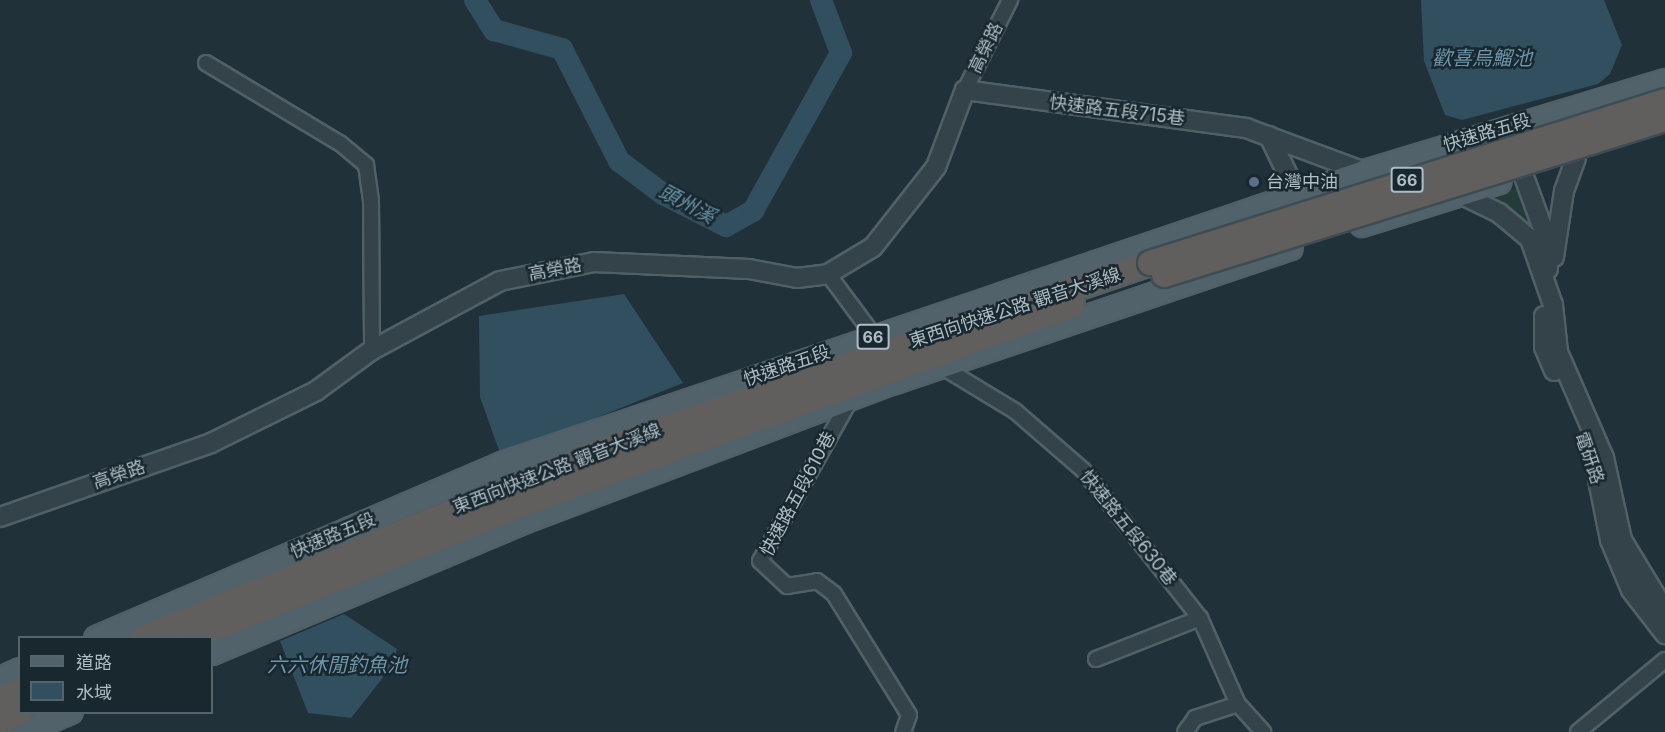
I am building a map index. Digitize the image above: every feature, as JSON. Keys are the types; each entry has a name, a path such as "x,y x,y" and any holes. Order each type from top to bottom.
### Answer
{"highway":[{"name":"東西向快速公路 觀音大溪線","path":"147,636 634,438 1229,236 1665,101"},
{"name":"東西向快速公路 觀音大溪線","path":"195,636 628,466 1091,299 1665,119"},
{"path":"634,438 758,376"},
{"path":"628,466 765,432"},
{"path":"0,699 18,692"},
{"path":"0,721 18,713"}],"main road":[{"name":"快速路五段","path":"101,636 502,464 874,336 1299,197 1364,172 1503,127 1665,81"},
{"name":"66","path":"213,653 526,521 850,400 1317,239 1462,195 1525,172 1665,131"},
{"path":"0,679 18,671"},
{"path":"24,732 66,714"}],"street":[{"name":"高榮路","path":"0,517 211,442 316,391 372,350 500,281 594,262 749,269 797,278 828,274 873,247 936,167 965,90 1010,0"},
{"path":"206,63 341,144 366,165 371,200 372,350"},
{"name":"快速路五段715巷","path":"965,90 1167,116 1269,136 1364,172"},
{"name":"電研路","path":"1503,127 1525,172 1547,240 1544,346 1594,462 1610,540 1630,590 1665,634"},
{"path":"1269,136 1317,239"},
{"path":"1546,281 1564,191 1576,158"},
{"name":"電研路","path":"1462,195 1499,213 1530,239 1546,281 1558,352 1604,458 1622,540 1665,611"},
{"path":"828,274 874,336"},
{"name":"快速路五段630巷","path":"944,368 1056,442 1200,618 1238,704 1263,732"},
{"name":"快速路五段610巷","path":"850,400 760,561 787,586 817,581 834,594 909,715 903,732"},
{"path":"1096,659 1200,618"},
{"path":"1578,732 1665,660"},
{"path":"1185,732 1195,718 1238,704"}],"green space":[{"path":"1516,188 1540,244 1489,198"}],"water":[{"name":"歡喜烏鰡池","path":"1421,0 1604,0 1622,45 1610,74 1598,84 1462,120 1445,115 1424,61"},
{"path":"624,294 683,383 501,456 480,397 479,316"},
{"name":"六六休閒釣魚池","path":"344,614 397,649 393,665 351,718 308,713 280,641"}],"waterway":[{"name":"頭州溪","path":"475,0 494,30 562,49 619,161 663,194 726,226 753,211 841,53 821,0"}],"place":[{"name":"台灣中油","path":"1254,182"}]}
